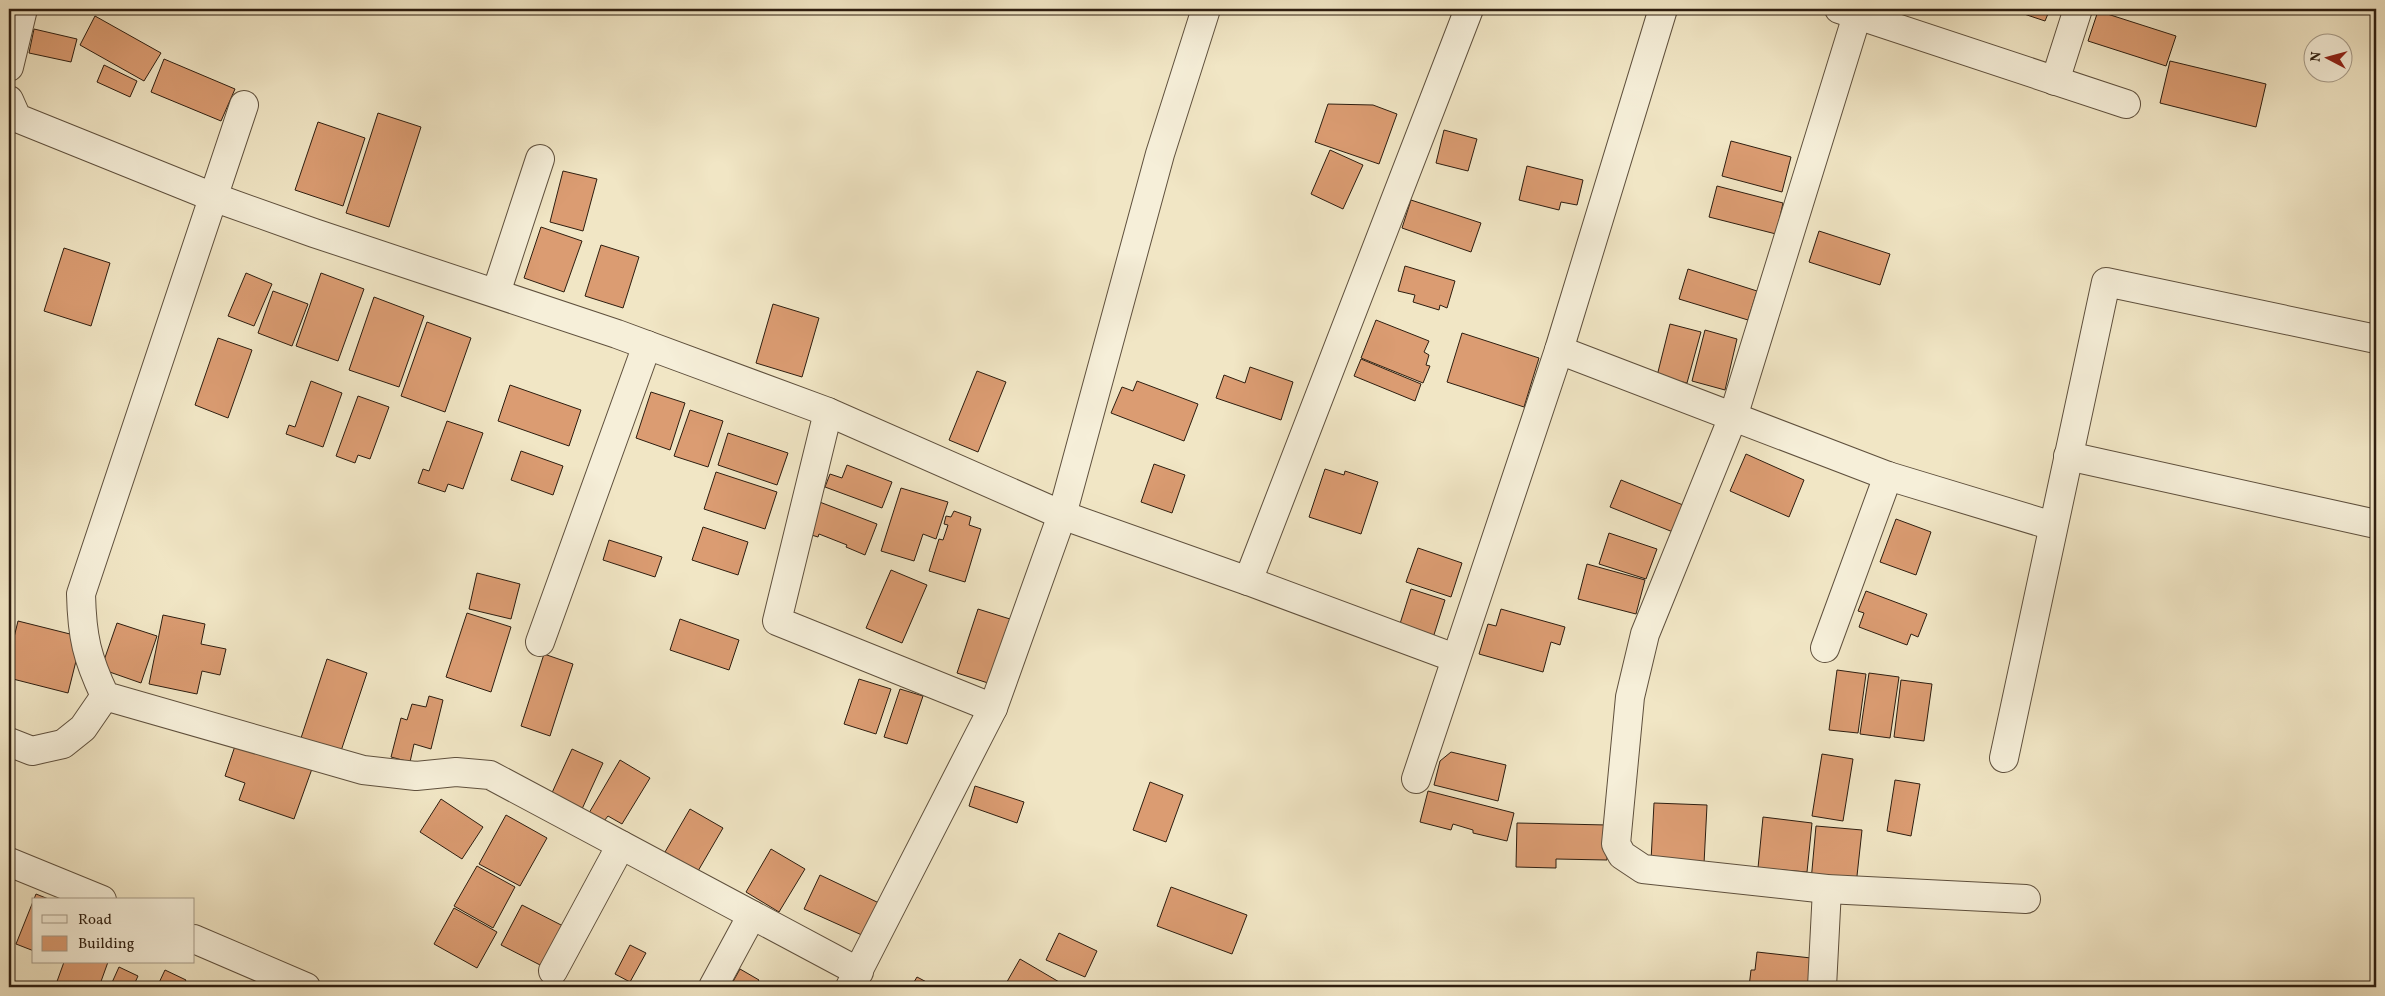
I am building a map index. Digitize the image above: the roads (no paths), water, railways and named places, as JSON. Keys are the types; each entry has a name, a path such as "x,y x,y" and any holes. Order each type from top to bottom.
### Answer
{"street":[{"path":"9,67 23,9"},
{"path":"244,105 81,594 82,624 89,662 105,696 363,770 416,776 456,772 490,775 752,915 854,980 993,708 1062,515 1160,154 1206,9"},
{"path":"1248,581 1469,9"},
{"path":"1416,779 1455,658 1560,350 1663,9"},
{"path":"2055,81 2078,9"},
{"path":"2026,899 1827,889 1643,869 1622,855 1616,844 1630,697 1645,634 1733,417 1852,11 2126,104"},
{"path":"9,100 17,118 213,197 647,345 828,412 1062,515 1248,581 1455,658"},
{"path":"496,293 540,159"},
{"path":"2004,758 2106,282 2376,339"},
{"path":"540,642 647,345"},
{"path":"1560,350 1888,476 2053,526"},
{"path":"828,412 777,622 993,708"},
{"path":"2068,456 2376,524"},
{"path":"1825,648 1888,476"},
{"path":"9,742 32,751 63,744 83,728 105,696"},
{"path":"553,971 621,845"},
{"path":"9,862 97,898"},
{"path":"1822,987 1827,889"},
{"path":"713,987 752,915"},
{"path":"195,939 306,987"}]}
